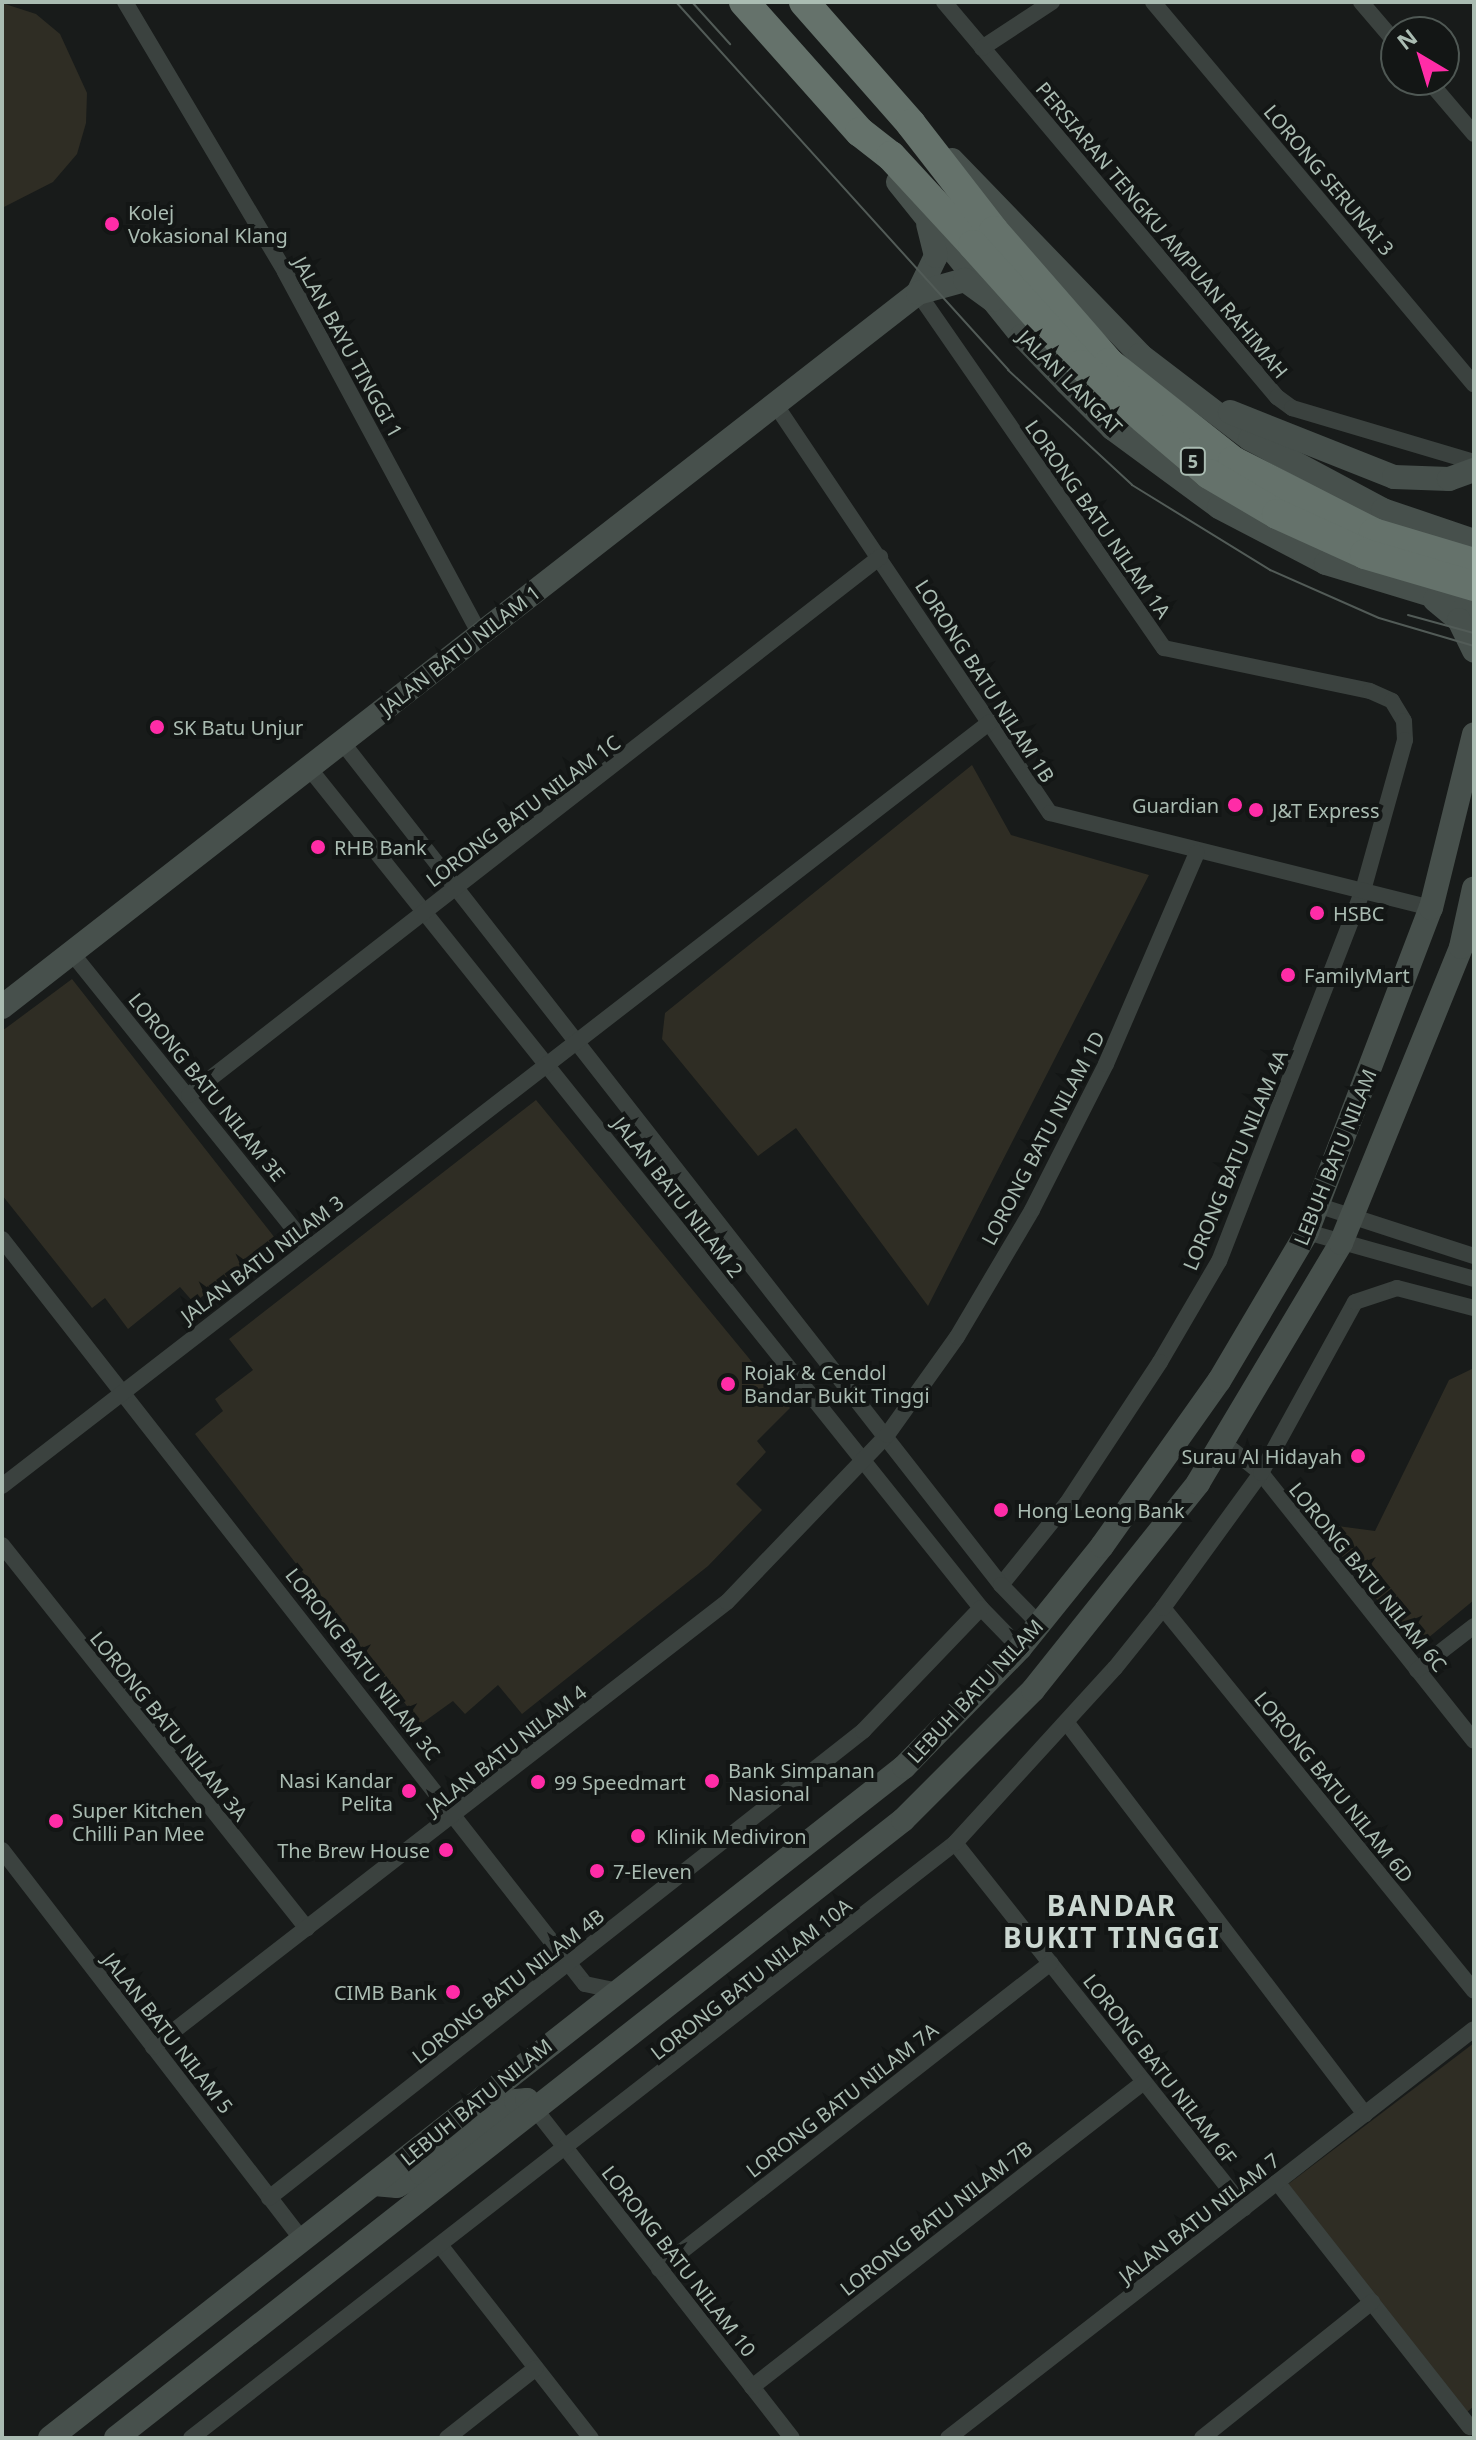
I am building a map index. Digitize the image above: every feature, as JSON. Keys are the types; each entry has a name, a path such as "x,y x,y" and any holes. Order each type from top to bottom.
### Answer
{"highway":[{"name":"JALAN LANGAT","path":"744,2 860,132 984,238 1109,363 1233,461 1374,533 1474,563"},
{"name":"JALAN LANGAT","path":"804,2 911,124 984,238 1081,365 1209,474 1277,514 1365,554 1474,586"}],"main road":[{"name":"JALAN LANGAT","path":"911,124 1012,217 1140,355 1191,396 1250,439 1383,510 1474,541"},
{"name":"JALAN LANGAT","path":"860,132 993,300 1112,428 1207,499 1270,536 1362,575 1474,608"},
{"path":"918,293 937,254 924,215"},
{"path":"918,293 965,280 993,300"},
{"name":"JALAN BATU NILAM 1","path":"2,1007 918,293"},
{"path":"1191,396 1394,477 1449,479 1474,470"},
{"path":"1362,575 1416,573 1427,558 1423,536 1383,510"},
{"path":"1431,597 1459,620 1474,651"},
{"name":"LEBUH BATU NILAM","path":"50,2438 904,1767 1020,1648 1102,1546 1219,1381 1320,1206 1431,908 1474,734"},
{"name":"LEBUH BATU NILAM","path":"116,2438 903,1820 968,1759 1080,1630 1225,1444 1341,1243 1461,947 1474,888"},
{"path":"1020,1648 1037,1657 1080,1630"},
{"path":"374,2184 397,2186 414,2177 516,2101 527,2100 535,2109"}],"street":[{"name":"JALAN BAYU TINGGI 1","path":"125,2 285,272 480,634"},
{"name":"PERSIARAN TENGKU AMPUAN RAHIMAH","path":"944,2 1262,381 1292,408 1474,462"},
{"path":"982,48 1052,2"},
{"name":"LORONG SERUNAI 3","path":"1153,2 1474,384"},
{"path":"1361,2 1380,24"},
{"path":"1442,96 1474,134"},
{"name":"LORONG BATU NILAM 1A","path":"918,293 1164,648 1370,691 1392,701 1404,721 1405,740 1363,890"},
{"name":"LORONG BATU NILAM 1B","path":"775,404 1050,813 1197,853 1431,908"},
{"name":"LORONG BATU NILAM 1C","path":"189,1095 880,557"},
{"path":"548,1065 990,722"},
{"name":"JALAN BATU NILAM 2","path":"342,742 887,1435 1001,1585 1039,1624"},
{"name":"JALAN BATU NILAM 2","path":"309,768 426,910 981,1608 1020,1648"},
{"name":"LORONG BATU NILAM 1D","path":"863,1461 887,1435 957,1337 1032,1210 1106,1064 1197,853"},
{"name":"LORONG BATU NILAM 4A","path":"1001,1585 1067,1503 1160,1362 1219,1261 1363,890"},
{"name":"LORONG BATU NILAM 3E","path":"71,952 309,1248"},
{"name":"JALAN BATU NILAM 3","path":"2,1486 548,1065"},
{"path":"1320,1206 1474,1256"},
{"path":"1307,1232 1474,1279"},
{"name":"LORONG BATU NILAM 3C","path":"2,1239 585,1984 617,1991"},
{"name":"LORONG BATU NILAM 10A","path":"191,2438 566,2149 955,1843 1067,1723 1163,1608 1261,1473 1355,1302 1397,1288 1474,1308"},
{"name":"LORONG BATU NILAM 6C","path":"1225,1444 1261,1473 1474,1741"},
{"name":"JALAN BATU NILAM 4","path":"153,2047 727,1602 863,1461"},
{"name":"LORONG BATU NILAM 3A","path":"2,1545 307,1929"},
{"name":"LORONG BATU NILAM 4B","path":"269,2198 863,1731 981,1608"},
{"name":"LORONG BATU NILAM 6D","path":"1163,1608 1474,1991"},
{"path":"1417,1670 1474,1626"},
{"path":"1067,1723 1365,2114"},
{"name":"LORONG BATU NILAM 6F","path":"955,1843 1244,2208"},
{"name":"JALAN BATU NILAM 5","path":"2,1850 302,2239"},
{"name":"LORONG BATU NILAM 7A","path":"659,2269 1050,1963"},
{"name":"JALAN BATU NILAM 7","path":"948,2438 1474,2029"},
{"name":"LORONG BATU NILAM 7B","path":"752,2387 1144,2082"},
{"name":"LORONG BATU NILAM 10","path":"535,2109 792,2438"},
{"path":"1277,2182 1472,2425 1455,2438"},
{"path":"440,2245 591,2438"},
{"path":"1202,2438 1372,2302"},
{"path":"447,2438 536,2368"}],"shaded area":[{"path":"2,3 36,14 60,34 87,93 86,123 77,154 53,182 2,208"},
{"path":"972,765 1011,835 1149,875 928,1306 796,1128 758,1156 662,1039 665,1013"},
{"path":"72,979 275,1238 194,1303 180,1287 128,1329 105,1298 92,1308 2,1195 2,1031"},
{"path":"536,1100 790,1408 757,1441 766,1452 736,1484 762,1510 708,1566 522,1714 498,1685 465,1714 453,1701 421,1724 195,1434 223,1411 215,1399 253,1370 229,1339"},
{"path":"1474,1368 1474,1600 1428,1638 1404,1633 1315,1523 1375,1531 1449,1380"},
{"path":"1474,2043 1474,2406 1466,2413 1287,2185"}],"tram line":[{"path":"676,2 1008,370 1132,485 1270,570 1379,618 1474,646"},
{"path":"692,2 730,44"},
{"path":"1408,615 1474,633"}],"place":[{"name":"Kolej Vokasional Klang","path":"112,224"},
{"name":"SK Batu Unjur","path":"157,727"},
{"name":"Guardian","path":"1235,805"},
{"name":"J&T Express","path":"1256,810"},
{"name":"RHB Bank","path":"318,847"},
{"name":"HSBC","path":"1317,913"},
{"name":"FamilyMart","path":"1288,975"},
{"name":"Rojak & Cendol Bandar Bukit Tinggi","path":"728,1384"},
{"name":"Surau Al Hidayah","path":"1358,1456"},
{"name":"Hong Leong Bank","path":"1001,1510"},
{"name":"Bank Simpanan Nasional","path":"712,1781"},
{"name":"99 Speedmart","path":"538,1782"},
{"name":"Nasi Kandar Pelita","path":"409,1791"},
{"name":"Super Kitchen Chilli Pan Mee","path":"56,1821"},
{"name":"Klinik Mediviron","path":"638,1836"},
{"name":"The Brew House","path":"446,1850"},
{"name":"7-Eleven","path":"597,1871"},
{"name":"CIMB Bank","path":"453,1992"}],"district":[{"name":"BANDAR BUKIT TINGGI","path":"1112,1921"}]}
